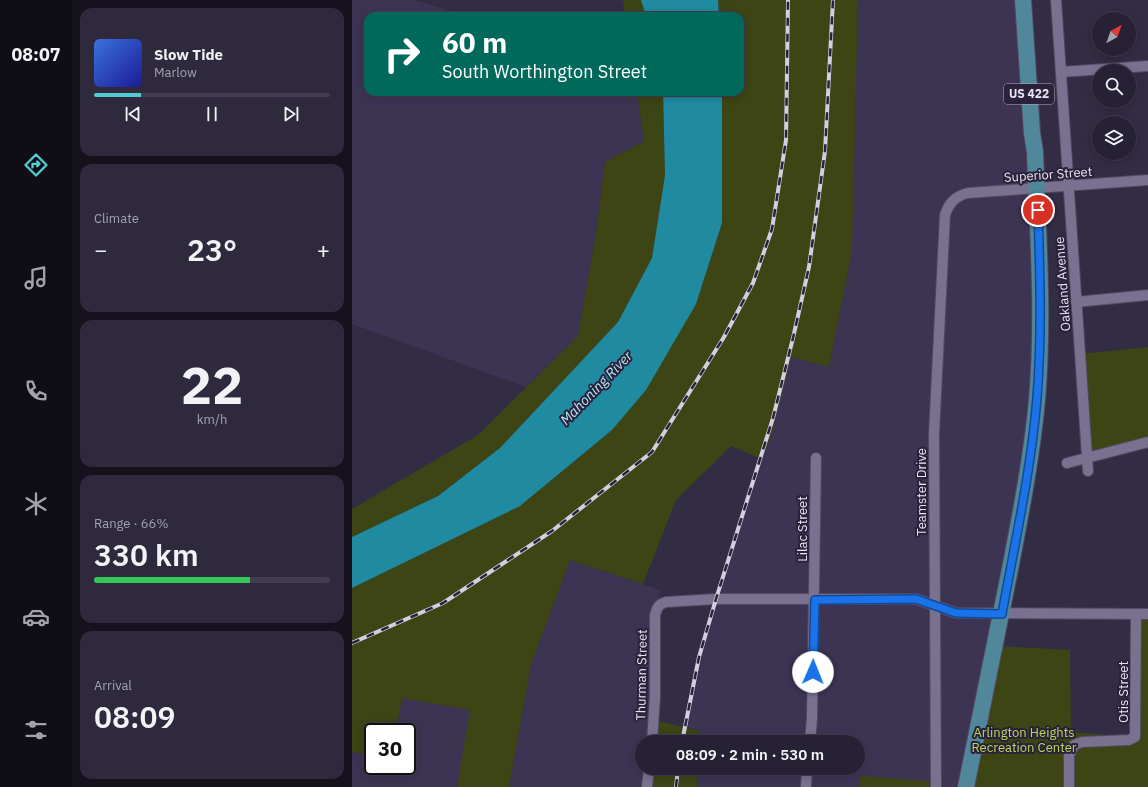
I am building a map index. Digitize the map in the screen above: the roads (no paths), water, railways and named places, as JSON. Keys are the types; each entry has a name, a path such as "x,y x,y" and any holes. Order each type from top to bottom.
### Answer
{"main road":[{"name":"US 422","path":"966,787 1002,614 1026,487 1037,399 1040,354 1041,286 1036,152 1032,133 1023,0"}],"street":[{"name":"Oakland Avenue","path":"1056,0 1088,471"},
{"path":"1061,72 1148,66"},
{"name":"Superior Street","path":"953,200 957,196 968,193 1148,180"},
{"name":"Teamster Drive","path":"936,787 934,462 937,362 945,215 953,200"},
{"path":"1076,302 1148,295"},
{"path":"1067,463 1148,442"},
{"name":"Lilac Street","path":"811,735 815,600 816,458"},
{"name":"Thurman Street","path":"652,735 655,696 655,615 660,604 666,602 715,599 815,600"},
{"path":"815,600 916,599 956,613 1148,614"},
{"name":"Otis Street","path":"1069,787 1069,755 1074,745 1082,742 1129,740 1134,737 1136,614"},
{"path":"647,787 648,775"},
{"path":"806,787 807,775"}],"water":[{"path":"641,0 718,0 719,12 645,12"},
{"name":"Mahoning River","path":"663,96 722,96 722,223 696,304 646,390 612,430 520,506 352,588 352,537 438,496 500,448 618,322 652,258 665,175"}],"railway":[{"path":"352,643 443,603 552,531 652,452 724,337 753,283 772,229 786,140 788,0"},
{"path":"683,735 699,657 773,418 809,267 825,151 833,0"},
{"path":"676,787 677,775"}],"park label":[{"name":"Arlington Heights Recreation Center","path":"1024,740"}]}
